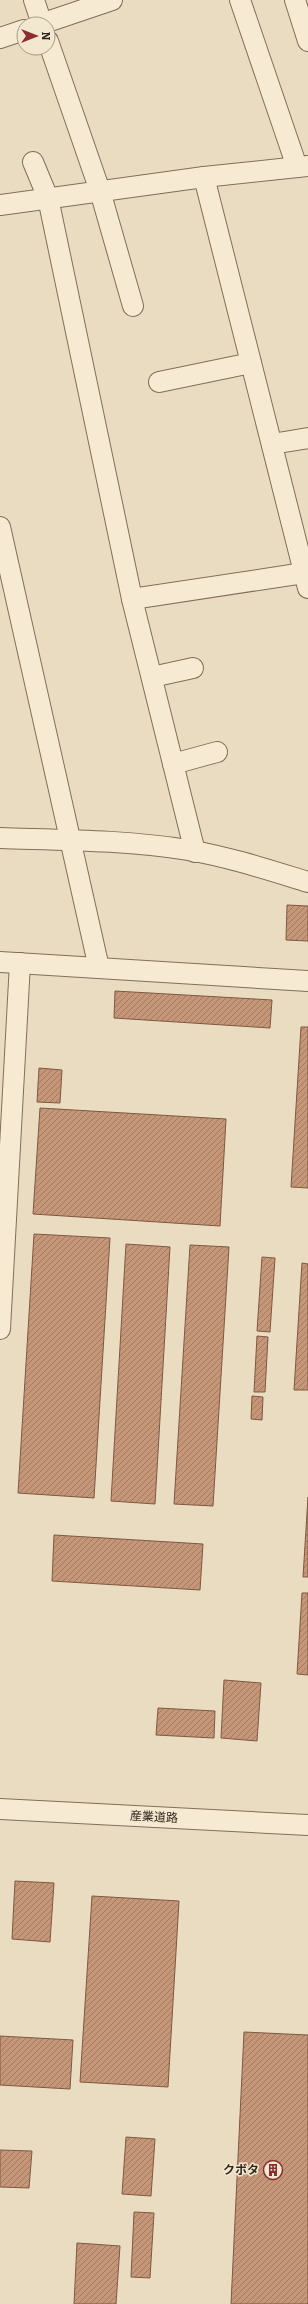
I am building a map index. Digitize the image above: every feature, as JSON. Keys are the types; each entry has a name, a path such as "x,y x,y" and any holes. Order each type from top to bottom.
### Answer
{"street":[{"path":"34,0 39,16"},
{"path":"56,19 112,0"},
{"path":"0,205 204,177 304,170 240,0"},
{"path":"295,0 308,41"},
{"path":"0,38 16,33"},
{"path":"53,56 100,191 133,306"},
{"path":"33,162 48,198 132,599 195,852"},
{"path":"132,599 306,580 204,177"},
{"path":"159,382 251,363"},
{"path":"272,444 308,438"},
{"path":"0,527 99,968"},
{"path":"152,677 193,668"},
{"path":"173,764 218,752"},
{"path":"0,838 70,840 139,845 195,852 258,867 308,882"},
{"path":"0,962 308,981"},
{"path":"0,1330 20,963"},
{"name":"産業道路","path":"0,1809 308,1825"}],"building":[{"path":"287,905 308,906 308,941 286,940"},
{"path":"115,991 272,1000 270,1028 114,1018"},
{"path":"301,1027 308,1027 308,1188 291,1187"},
{"path":"39,1068 62,1070 60,1103 37,1102"},
{"path":"40,1108 226,1119 220,1226 33,1214"},
{"path":"34,1234 110,1238 94,1498 18,1493"},
{"path":"126,1244 170,1247 155,1504 111,1501"},
{"path":"190,1245 229,1247 213,1506 174,1504"},
{"path":"262,1257 275,1258 270,1332 257,1331"},
{"path":"302,1263 308,1264 308,1390 294,1390"},
{"path":"257,1336 268,1337 265,1392 254,1392"},
{"path":"252,1396 263,1397 262,1420 251,1419"},
{"path":"308,1497 308,1577 303,1577"},
{"path":"54,1535 203,1544 200,1590 52,1581"},
{"path":"302,1593 308,1593 308,1675 297,1674"},
{"path":"224,1680 261,1683 257,1741 221,1738"},
{"path":"158,1708 215,1711 214,1738 156,1735"},
{"path":"15,1881 54,1883 50,1942 12,1939"},
{"path":"92,1896 179,1901 168,2087 80,2082"},
{"name":"クボタ","path":"244,2032 308,2035 308,2304 231,2304"},
{"path":"0,2036 73,2040 70,2089 0,2085"},
{"path":"126,2137 155,2139 151,2196 122,2194"},
{"path":"0,2150 32,2151 29,2188 0,2187"},
{"path":"134,2212 154,2213 150,2278 131,2277"},
{"path":"77,2243 120,2246 116,2304 74,2304"}],"place":[{"name":"クボタ","path":"273,2170"}]}
